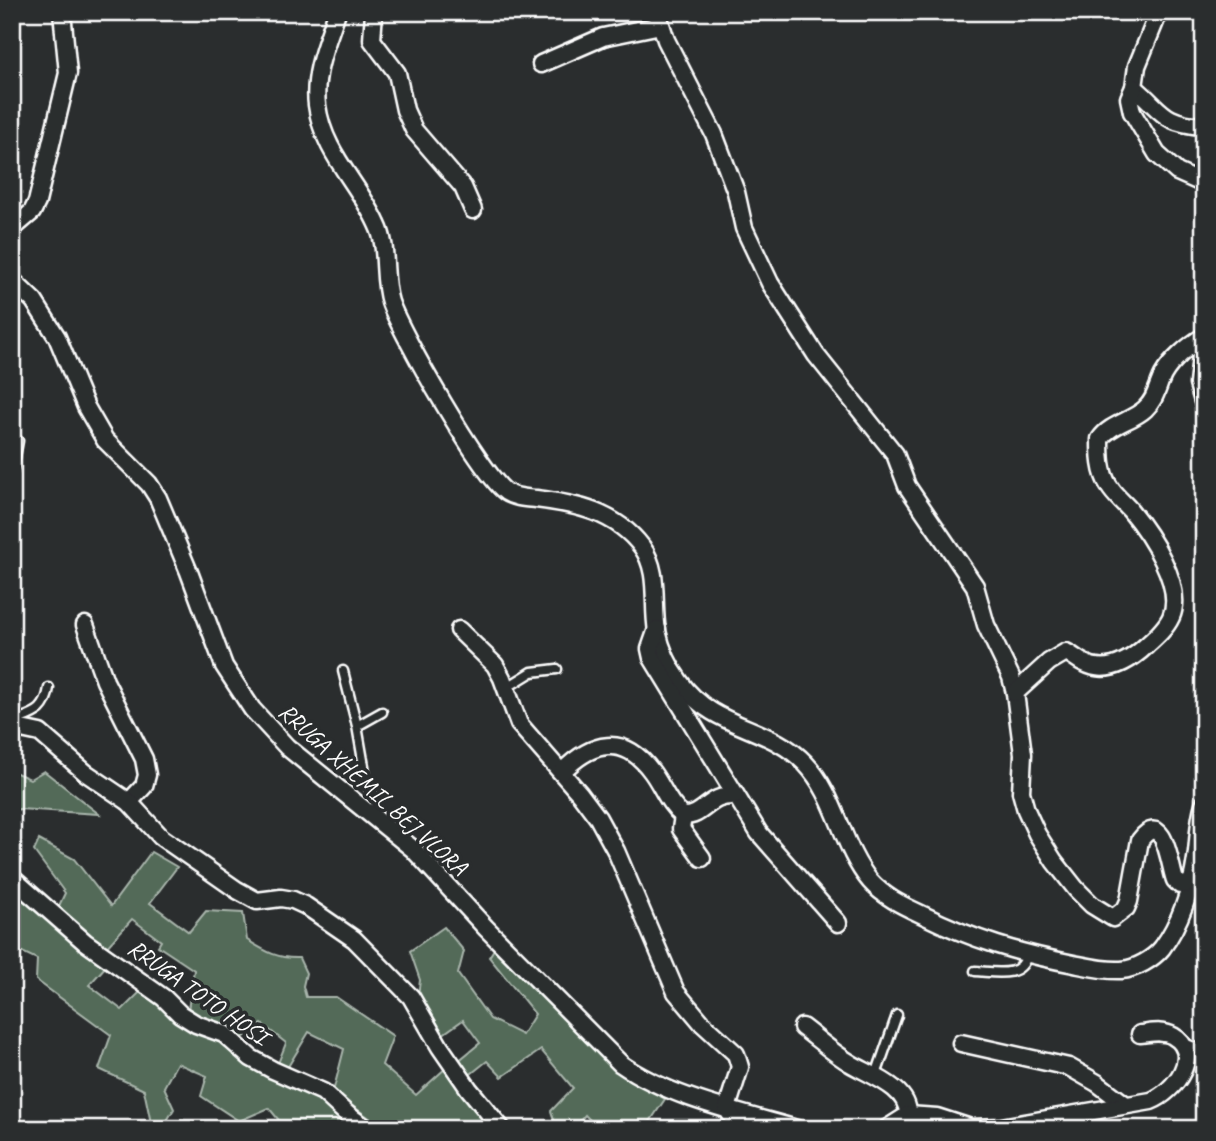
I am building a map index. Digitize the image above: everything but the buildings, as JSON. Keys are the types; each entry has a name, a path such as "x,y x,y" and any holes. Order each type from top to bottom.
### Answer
{"street":[{"path":"12,229 32,212 37,202 60,109 68,73 62,12"},
{"path":"337,12 324,46 318,73 317,108 329,148 377,223 382,238 385,282 391,305 409,342 463,434 499,485 510,495 586,507 617,524 640,545 649,558 654,580 656,629 669,664 695,700 736,726 786,747 813,772 862,868 883,894 946,926 1027,955 1105,969 1135,967 1160,950 1197,883 1196,862 1204,804"},
{"path":"374,12 372,40 397,74 405,110 414,130 463,187 472,210"},
{"path":"1159,12 1137,66 1134,87 1129,98 1132,112 1148,142 1166,164 1204,184"},
{"path":"541,64 603,37 659,19 670,49 714,134 736,192 744,228 770,283 816,355 895,454 907,486 975,586 986,625 1011,677 1015,693 1023,754 1021,792 1026,810 1054,861 1076,889 1102,913 1113,918 1126,908 1132,892 1140,841 1150,832 1158,832 1163,838 1175,880 1180,885 1197,883"},
{"path":"1134,87 1164,117 1176,122 1204,126"},
{"name":"RRUGA XHEMIL BEJ VLORA","path":"12,280 34,301 57,337 86,407 105,440 149,484 158,498 224,666 237,689 267,727 319,775 378,819 428,864 486,928 621,1064 663,1089 797,1129"},
{"path":"1015,693 1049,662 1066,652 1097,667 1128,661 1160,633 1172,616 1173,589 1166,568 1143,528 1109,487 1102,472 1100,439 1112,428 1132,419 1146,408 1172,364 1203,336"},
{"path":"1203,336 1198,384 1204,405"},
{"path":"85,625 105,681 144,759 147,775 144,786 129,802"},
{"path":"656,629 650,649 652,658 735,796 759,833 838,923"},
{"path":"459,630 495,665 519,724 598,818 616,851 676,992 703,1024 736,1054 740,1067 727,1108 739,1129"},
{"path":"12,724 40,733 86,773 129,802 162,837 237,890 257,901 281,898 293,900 355,939 411,997 440,1047 469,1089 502,1129"},
{"path":"562,772 596,747 619,746 643,760 667,799 683,816"},
{"path":"683,816 698,813 718,797 735,796"},
{"path":"683,816 681,829 702,858"},
{"name":"RRUGA TOTO HOSI","path":"12,878 85,942 164,998 180,1014 196,1024 223,1034 251,1058 273,1070 323,1092 367,1129"},
{"path":"802,1027 849,1063 876,1075 904,1100 909,1109 908,1115"},
{"path":"886,1129 908,1115 937,1117 971,1128 1004,1128 1162,1097 1180,1078 1185,1062 1181,1043 1164,1032 1140,1034"},
{"path":"961,1043 1069,1067 1097,1083 1126,1105"}],"lane":[{"path":"12,472 18,441"},
{"path":"506,688 532,672 557,669"},
{"path":"343,671 357,726 367,783 374,798 378,819"},
{"path":"12,724 43,708 47,702 49,688"},
{"path":"357,726 382,712"},
{"path":"975,971 1014,971 1025,963 1027,955"},
{"path":"876,1075 897,1015"},
{"path":"1181,1043 1204,1051"}],"green space":[{"path":"12,771 30,779 44,771 99,814 19,809 12,813"},
{"path":"39,840 74,859 111,906 151,852 177,867 150,903 189,932 206,911 243,913 247,940 278,956 299,958 306,973 303,986 306,997 336,997 393,1036 382,1065 416,1095 447,1067 495,1129 385,1129 333,1092 344,1049 309,1032 286,1070 277,1066 286,1043 262,1024 241,1039 188,1010 194,970 158,946 161,941 132,919 106,948 88,937 57,910 65,893 34,851"},
{"path":"12,884 106,966 89,985 122,1010 140,992 184,1024 326,1101 355,1129 286,1129 269,1108 239,1121 201,1096 207,1076 177,1063 164,1087 174,1109 162,1129 156,1129 151,1123 144,1090 99,1069 111,1035 36,980 37,959 16,949 12,956"},
{"path":"444,927 464,951 458,974 490,1019 522,1035 535,1014 489,957 496,946 623,1075 665,1099 645,1129 599,1129 585,1115 573,1129 557,1129 551,1111 573,1088 541,1050 502,1077 487,1061 467,1077 457,1062 480,1043 463,1020 439,1037 418,996 420,980 410,951"}]}
